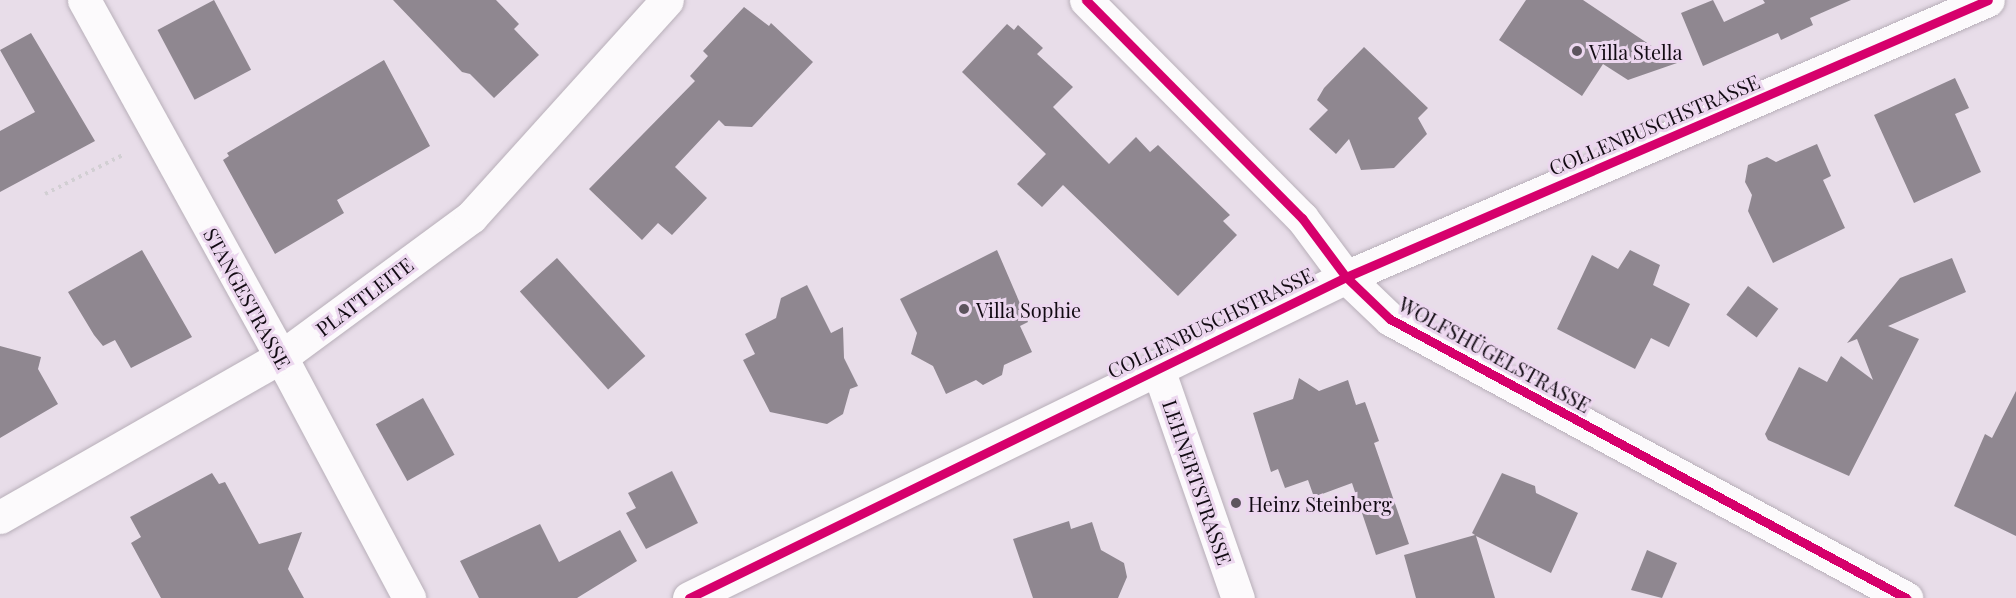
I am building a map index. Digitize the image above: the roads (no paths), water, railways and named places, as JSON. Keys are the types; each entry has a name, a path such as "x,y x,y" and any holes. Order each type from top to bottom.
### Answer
{"street":[{"name":"STANGESTRASSE","path":"84,0 281,357 409,598"},
{"name":"PLATTLEITE","path":"0,517 281,357 471,217 667,0"},
{"name":"WOLFSHÜGELSTRASSE","path":"1086,0 1302,218 1346,277 1390,319 1906,598"},
{"name":"COLLENBUSCHSTRASSE","path":"689,598 1157,366 1346,277 1988,0"},
{"name":"LEHNERTSTRASSE","path":"1157,366 1238,598"}],"place":[{"name":"Villa Stella","path":"1577,51"},
{"name":"Villa Sophie","path":"964,309"},
{"name":"Heinz Steinberg","path":"1236,503"}]}
